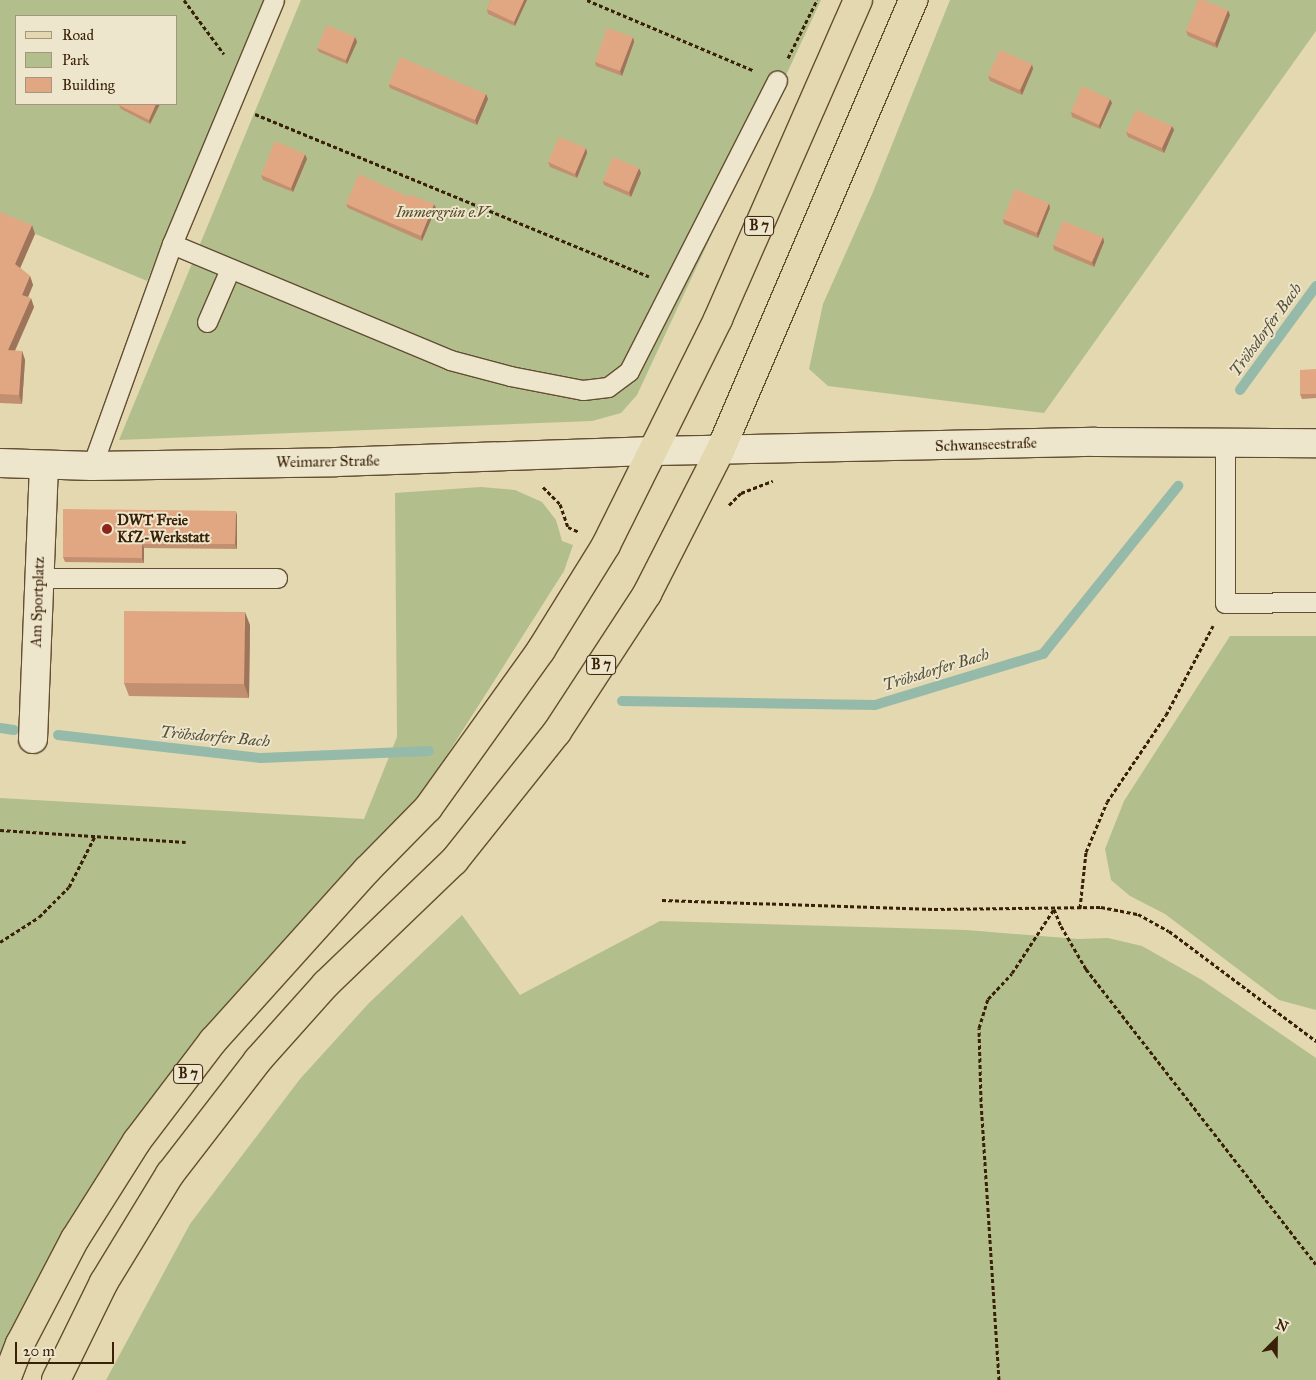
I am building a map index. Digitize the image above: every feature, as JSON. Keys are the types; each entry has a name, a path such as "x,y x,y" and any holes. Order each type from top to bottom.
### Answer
{"main road":[{"name":"B 7","path":"6,1380 20,1344 75,1239 137,1141 213,1041 367,870 428,808 541,650 606,545 655,451 718,319 858,0"},
{"name":"B 7","path":"56,1380 104,1282 170,1174 258,1060 326,984 454,861 558,732 647,594 720,451 913,0"}],"street":[{"name":"Schwanseestraße","path":"655,451 1095,442 1316,443"},
{"name":"Weimarer Straße","path":"0,463 92,466 526,457 655,451"},
{"name":"Am Sportplatz","path":"33,739 44,465"}],"lane":[{"path":"92,466 172,244 274,0"},
{"path":"172,244 450,360 510,376 583,390 608,387 629,371 777,80"},
{"path":"207,322 230,269"},
{"path":"1225,444 1225,604 1316,602"},
{"path":"38,578 277,578"}],"path":[{"path":"184,0 242,77"},
{"path":"587,0 777,80 817,0"},
{"path":"230,104 673,286"},
{"path":"724,511 741,493 783,480"},
{"path":"540,486 548,488 560,504 568,527 606,545"},
{"path":"1080,908 1086,852 1107,802 1166,715 1225,604"},
{"path":"0,830 186,842"},
{"path":"0,942 39,917 69,887 95,836"},
{"path":"662,900 934,909 1101,907 1138,914 1161,926 1316,1041"},
{"path":"1054,908 1061,926 1086,969 1316,1264"},
{"path":"999,1380 980,1082 979,1028 988,999 1012,973 1054,908"}],"green space":[{"path":"0,0 265,0 147,281 0,219"},
{"name":"Immergrün e.V.","path":"301,0 821,0 637,395 621,413 592,421 119,440"},
{"path":"950,0 1316,0 1316,31 1044,413 828,386 809,369 823,304 873,192"},
{"path":"481,487 515,490 542,502 556,520 562,541 573,545 564,571 419,799 354,863 204,1031 0,1358 0,798 364,819 397,737 395,493"},
{"path":"1230,636 1316,636 1316,1010 1279,1000 1165,914 1130,896 1111,880 1105,849 1124,801"},
{"path":"462,915 520,995 660,921 966,930 1078,939 1108,938 1142,946 1202,980 1316,1058 1316,1380 106,1380 190,1224 300,1079 369,1003"}],"building":[{"path":"491,0 524,0 514,22 487,9"},
{"path":"1198,0 1203,0 1228,10 1215,43 1186,31"},
{"path":"327,25 355,37 346,60 317,48"},
{"path":"607,28 633,37 620,71 595,62"},
{"path":"1000,50 1032,64 1020,90 988,76"},
{"path":"400,57 486,94 475,120 389,84"},
{"path":"1082,86 1110,99 1099,125 1071,112"},
{"path":"119,105 156,105 149,120"},
{"path":"1136,110 1172,126 1162,148 1126,132"},
{"path":"559,137 586,148 575,174 548,162"},
{"path":"275,141 305,154 291,188 261,175"},
{"path":"613,157 639,168 629,192 603,181"},
{"path":"359,174 409,197 410,194 434,204 421,236 346,204"},
{"path":"1015,189 1049,203 1037,233 1003,219"},
{"path":"0,212 32,225 15,264 30,276 22,295 31,298 8,350 22,351 19,395 0,394"},
{"path":"1063,221 1103,237 1092,262 1053,245"},
{"path":"1316,369 1316,394 1300,394 1300,370"},
{"path":"63,509 236,511 235,544 142,544 142,558 63,557"},
{"path":"124,611 245,612 244,684 124,683"}],"waterway":[{"name":"Tröbsdorfer Bach","path":"1240,390 1316,286"},
{"name":"Tröbsdorfer Bach","path":"622,701 875,705 1043,654 1178,486"},
{"name":"Tröbsdorfer Bach","path":"0,728 14,730"},
{"name":"Tröbsdorfer Bach","path":"58,735 261,758 429,751"}],"place":[{"name":"DWT Freie KfZ-Werkstatt","path":"107,529"}]}
